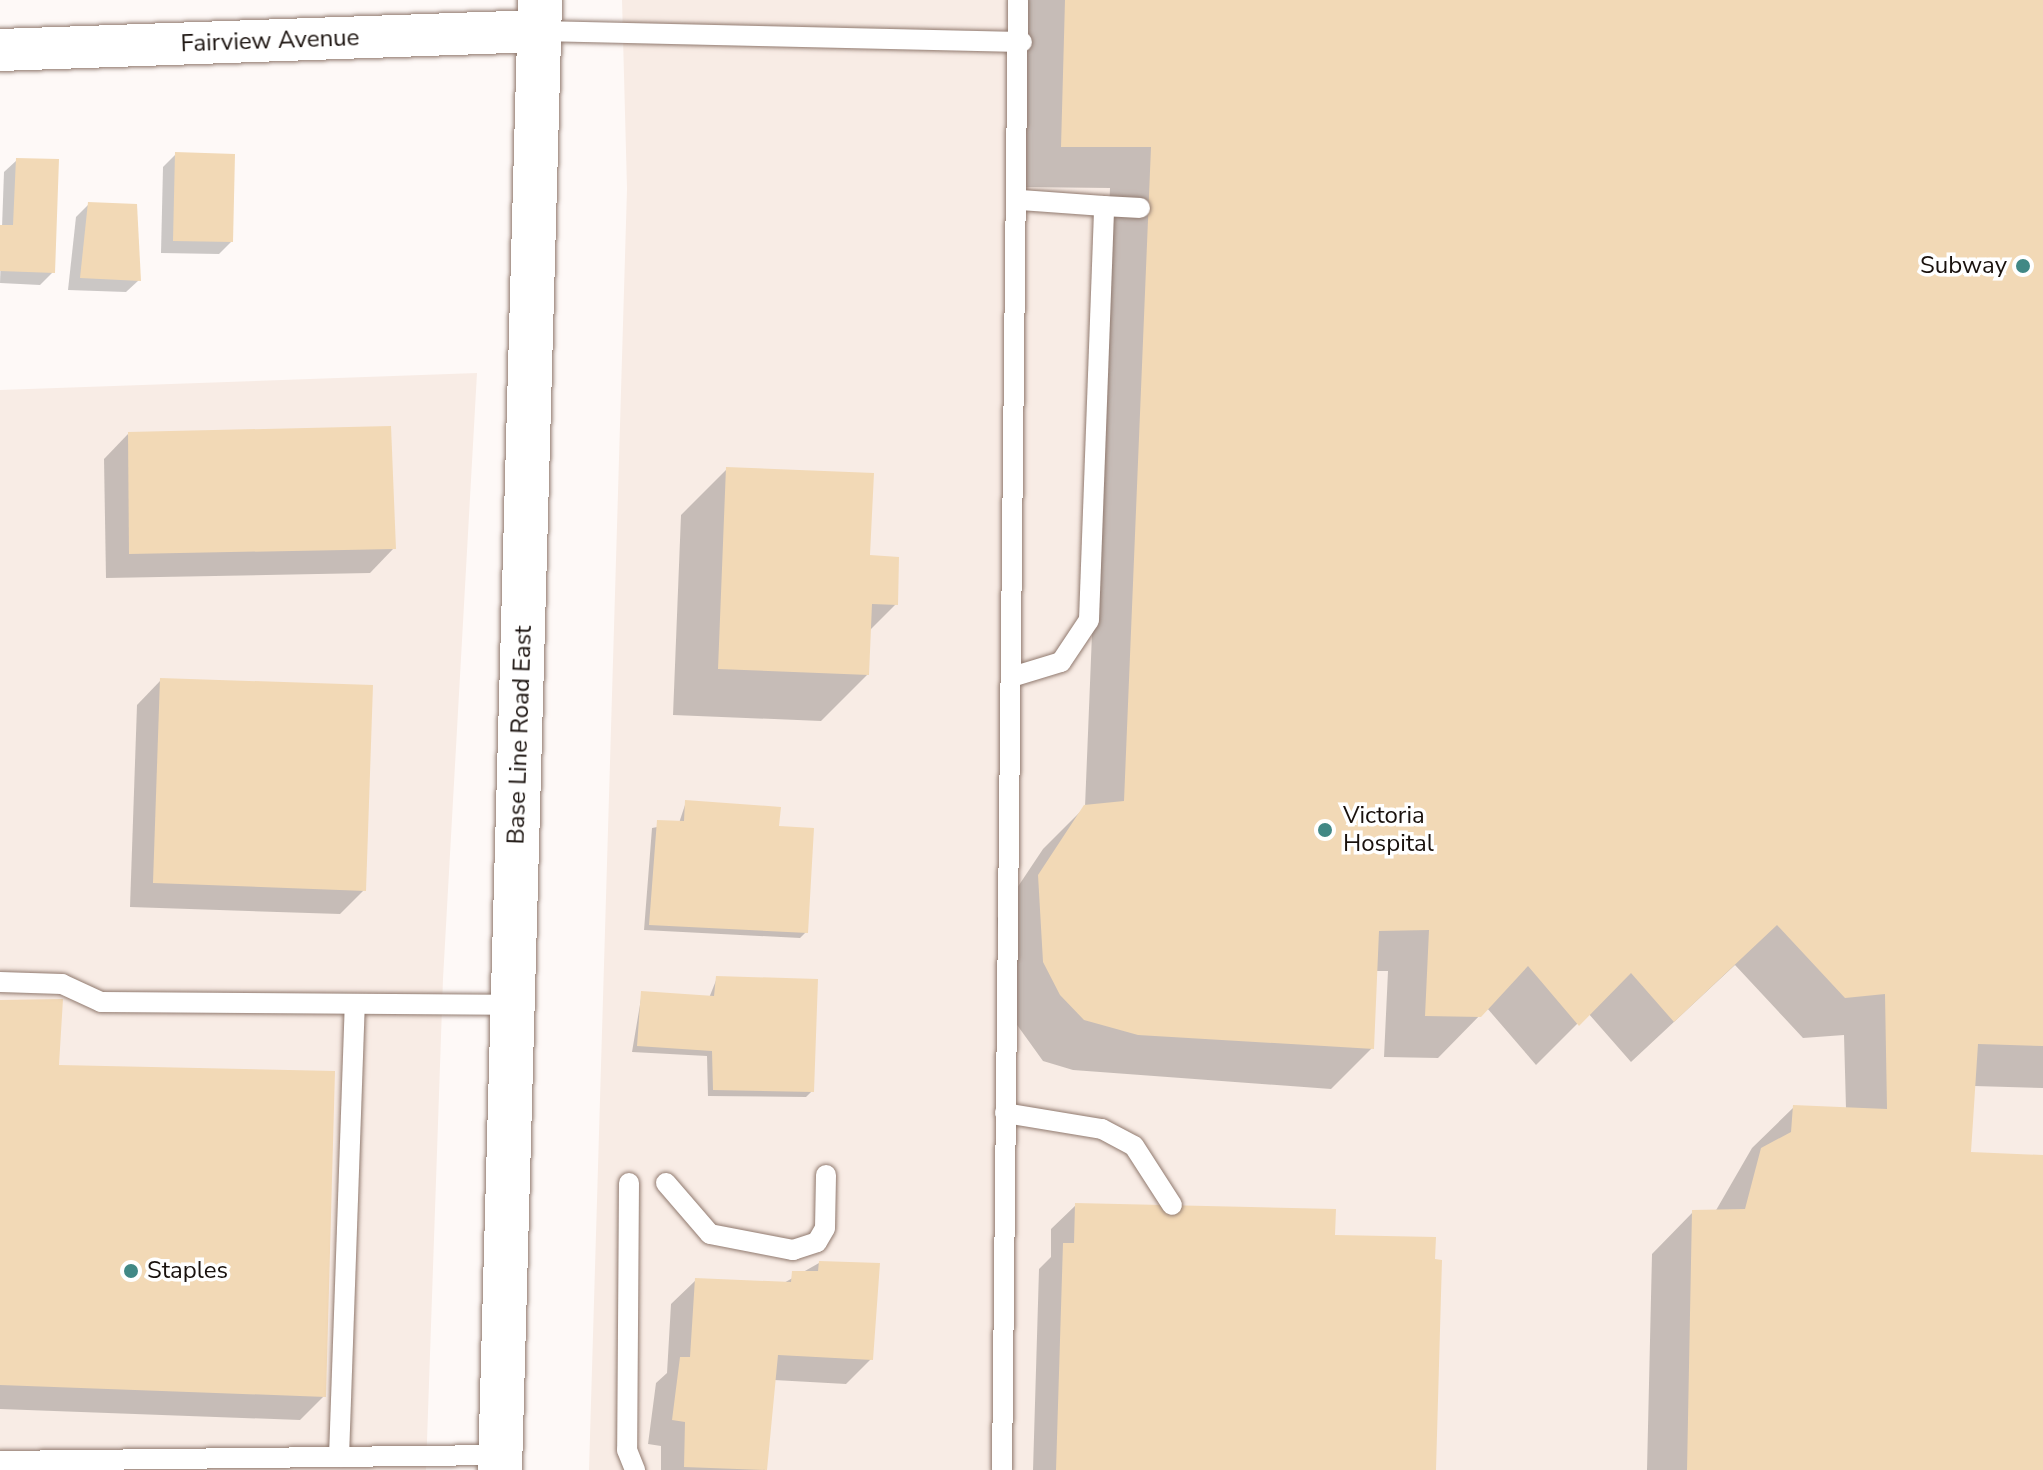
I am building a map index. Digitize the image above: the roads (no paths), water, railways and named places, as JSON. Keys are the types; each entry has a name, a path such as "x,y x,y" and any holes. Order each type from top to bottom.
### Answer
{"street":[{"name":"Fairview Avenue","path":"0,50 540,15"},
{"name":"Base Line Road East","path":"500,1462 540,15"}],"lane":[{"path":"1002,1470 1022,42 1018,0"},
{"path":"540,15 1022,42"},
{"path":"1020,200 1140,208"},
{"path":"1015,676 1061,662 1089,620 1104,206"},
{"path":"0,982 62,984 101,1002 512,1005"},
{"path":"348,1461 355,1004"},
{"path":"1005,1113 1102,1129 1134,1146 1172,1205"},
{"path":"666,1183 710,1234 793,1250 817,1242 825,1228 826,1175"},
{"path":"629,1183 627,1450 635,1470"},
{"path":"0,1461 500,1462"}],"place":[{"name":"Subway","path":"2023,266"},
{"name":"Victoria Hospital","path":"1325,830"},
{"name":"Staples","path":"131,1271"}]}
